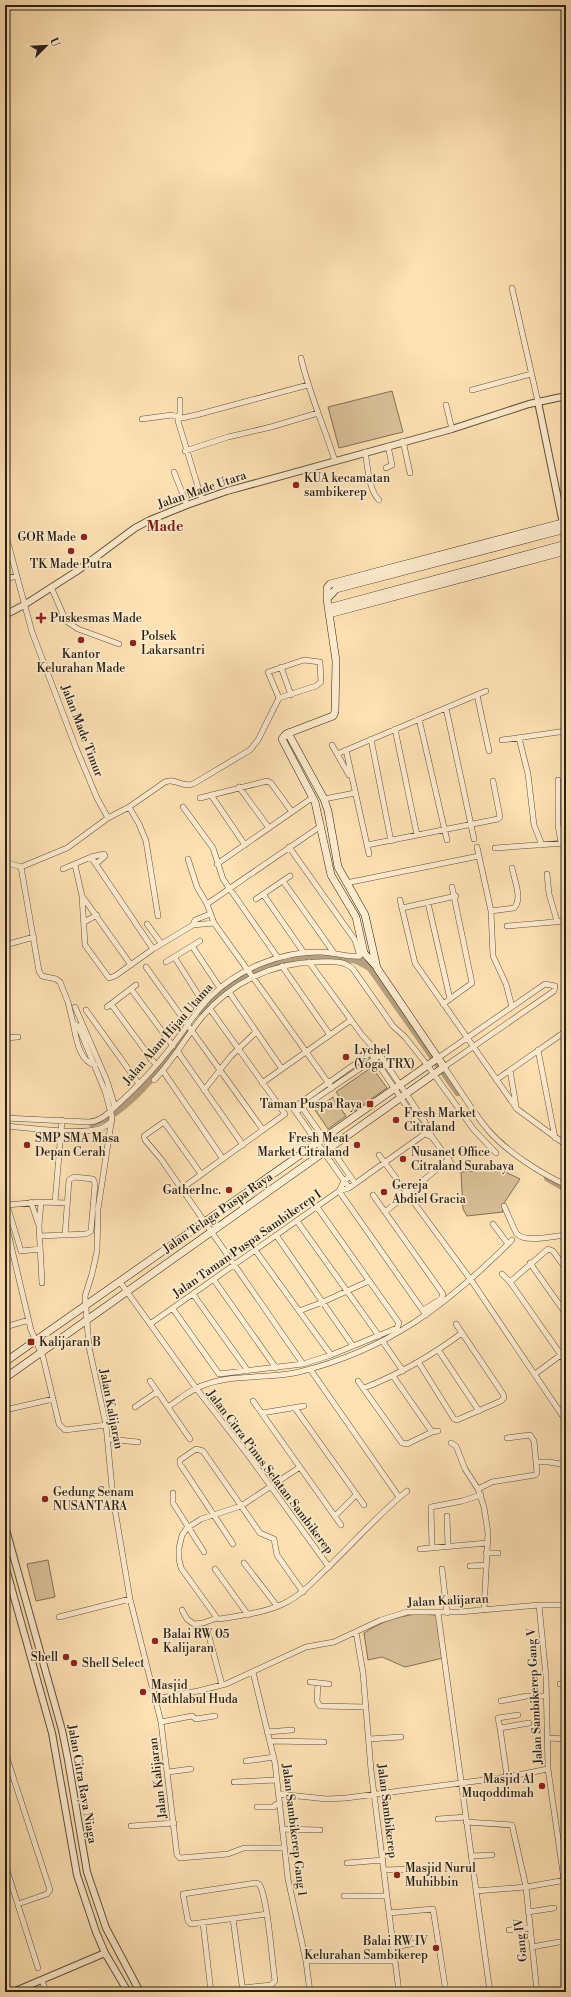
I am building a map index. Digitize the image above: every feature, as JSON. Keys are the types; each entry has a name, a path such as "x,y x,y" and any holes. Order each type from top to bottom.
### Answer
{"main road":[{"path":"443,1068 377,968 364,956 356,917 329,870 321,826 312,798 283,743 282,737 288,733 333,716 335,712 336,661 326,590 330,584 565,526"},
{"path":"327,599 336,589 565,526"},
{"path":"329,611 566,544"},
{"path":"329,611 566,551"},
{"path":"288,733 324,799 328,811 338,867 365,915 364,956"},
{"name":"Jalan Telaga Puspa Raya","path":"5,1362 437,1059"},
{"name":"Jalan Telaga Puspa Raya","path":"5,1378 443,1068"}],"street":[{"path":"512,288 565,526 566,538"},
{"path":"301,358 308,385 335,461"},
{"path":"472,390 531,374"},
{"path":"142,420 172,415 183,418 308,385"},
{"name":"Jalan Made Utara","path":"5,615 24,605 51,587 135,528 150,520 187,505 227,491 403,441 452,429 538,402 566,396"},
{"path":"180,400 178,421 185,451 202,500"},
{"path":"446,405 452,429"},
{"path":"185,451 228,437 271,427 318,413"},
{"path":"403,441 410,473"},
{"path":"386,468 392,465 388,446"},
{"path":"365,452 375,497 378,500"},
{"path":"174,472 187,505"},
{"name":"Jalan Made Timur","path":"5,532 32,632 76,748 97,798 108,818"},
{"path":"5,580 17,576"},
{"path":"51,587 66,621 78,629 119,644"},
{"path":"5,862 21,867 67,848 108,818 129,808 168,780 186,786 193,784 244,755 258,740 279,698 291,695 321,682 321,664 318,661 304,660 281,667 268,673 279,698"},
{"path":"281,667 291,695"},
{"path":"337,754 486,691"},
{"path":"477,695 489,751"},
{"path":"446,708 474,839"},
{"path":"419,719 447,840"},
{"path":"396,729 417,835"},
{"path":"502,740 566,731"},
{"path":"519,738 528,774 531,810 534,825 542,845"},
{"path":"371,739 391,840"},
{"path":"332,745 352,780"},
{"path":"346,750 369,854"},
{"path":"367,845 498,819 500,817 493,780"},
{"path":"495,848 563,843 558,825 558,780"},
{"path":"200,798 267,781 271,782 292,812"},
{"path":"239,787 269,828"},
{"path":"324,799 355,793"},
{"path":"211,795 245,845"},
{"path":"217,864 312,798"},
{"path":"183,807 212,848 223,879 278,958"},
{"path":"129,808 139,824 146,841 158,916"},
{"path":"207,904 321,826"},
{"path":"289,847 355,940 360,954 364,956"},
{"path":"477,847 492,911 493,956 506,984 512,1007"},
{"path":"63,869 91,857 104,855 96,864"},
{"path":"346,883 479,856"},
{"path":"91,857 153,949"},
{"path":"188,859 198,892 207,904 214,923 332,1088"},
{"path":"75,865 82,896 85,945 107,977 112,978 161,943 192,926 214,923"},
{"path":"21,867 39,971 45,977 56,979 60,982 68,1002 73,1023 77,1025 95,1065 106,1091 112,1114"},
{"path":"492,911 514,908 517,905 519,900 512,868"},
{"path":"547,874 549,894 557,921"},
{"path":"256,899 290,876"},
{"path":"283,881 334,953"},
{"path":"443,1004 471,986 472,980 456,896 452,887"},
{"path":"263,894 304,953"},
{"path":"82,896 97,915 131,965"},
{"path":"402,908 456,896"},
{"path":"400,900 413,960 517,1109 566,1145"},
{"path":"428,903 450,999"},
{"path":"192,926 195,920 210,914"},
{"path":"84,922 97,915"},
{"path":"507,926 566,921"},
{"path":"147,924 161,943"},
{"path":"5,945 34,937"},
{"path":"166,962 175,958 200,941"},
{"path":"192,946 220,988"},
{"name":"Jalan Alam Hijau Utama","path":"112,1114 190,1027 204,1004 220,988 251,974 278,958 304,953 334,953 364,956"},
{"path":"175,958 204,1004"},
{"path":"309,962 370,1045 376,1049 425,1122 432,1137 454,1166"},
{"path":"154,1080 178,1052 190,1027 251,974 282,966 309,962 346,963 353,969 393,1026 405,1037 429,1065 474,1130 496,1153"},
{"path":"282,966 330,1035"},
{"path":"146,967 220,1068 263,1130"},
{"path":"437,1059 547,983 556,987 554,991 474,1048 443,1068 494,1136 539,1171 566,1185"},
{"path":"136,985 109,1005 156,1065"},
{"path":"131,989 172,1046"},
{"path":"229,992 282,1069"},
{"path":"5,1126 62,1130 95,1130 104,1128 112,1114 107,1081 75,1007"},
{"path":"182,1189 285,1114 210,1009"},
{"path":"86,1010 139,1084"},
{"path":"262,1083 351,1020"},
{"path":"496,1080 566,1031"},
{"path":"204,1090 220,1068 238,1048 256,1032"},
{"path":"5,1038 18,1036"},
{"path":"370,1045 370,1053 394,1090 424,1134 432,1137"},
{"path":"301,1106 328,1082 376,1049"},
{"path":"538,1050 555,1138"},
{"path":"178,1052 243,1145"},
{"path":"349,1188 294,1110 332,1088 380,1055"},
{"path":"510,1070 517,1109"},
{"path":"163,1071 223,1159"},
{"path":"301,1106 355,1183"},
{"path":"5,1118 92,1122 112,1114"},
{"name":"Jalan Kalijaran","path":"112,1114 100,1189 97,1251 92,1274 86,1290 85,1306 91,1359 106,1425 113,1498 130,1599 161,1722 178,1856 180,1858 195,1858 228,1854 244,1848 284,1848"},
{"path":"55,1202 62,1121"},
{"path":"202,1174 163,1122 144,1138 182,1189 303,1364"},
{"path":"419,1126 425,1122"},
{"path":"426,1315 339,1191 349,1188 430,1130"},
{"path":"379,1155 471,1280 566,1421"},
{"path":"385,1212 449,1159"},
{"path":"40,1236 65,1235 86,1234 91,1231 95,1184 94,1180 90,1178 74,1176 70,1178 68,1182 65,1235"},
{"name":"Jalan Taman Puspa Sambikerep I","path":"150,1324 339,1191 344,1181 350,1176"},
{"path":"373,1195 442,1294 441,1299 423,1310"},
{"path":"31,1202 39,1226"},
{"path":"41,1202 39,1226 42,1283"},
{"path":"40,1249 21,1251 6,1207 10,1203 67,1203"},
{"path":"173,1309 219,1374 303,1364 331,1355 396,1328 399,1323 317,1206"},
{"path":"504,1206 511,1218 513,1229 519,1236 528,1239 566,1235"},
{"path":"5,1220 29,1320 35,1341 45,1364 59,1424 64,1430 106,1425"},
{"path":"297,1221 379,1336"},
{"path":"168,1407 196,1388 222,1380 279,1375 310,1369 383,1342 419,1321 471,1280 510,1242 493,1224"},
{"path":"276,1235 324,1302 353,1346"},
{"path":"510,1282 544,1250 550,1249 553,1251 566,1269"},
{"path":"255,1250 331,1355"},
{"path":"530,1263 566,1314"},
{"path":"502,1274 510,1282 566,1362"},
{"path":"214,1280 276,1368"},
{"path":"299,1311 324,1302 369,1281"},
{"name":"Jalan Citra Pinus Selatan Sambikerep","path":"120,1282 196,1388 329,1567"},
{"path":"193,1294 248,1371"},
{"path":"5,1327 29,1320"},
{"path":"419,1363 454,1419 461,1419 501,1401 504,1398 503,1394 456,1324"},
{"path":"364,1388 419,1363 462,1333"},
{"path":"383,1342 404,1371"},
{"path":"439,1350 479,1411"},
{"path":"535,1374 566,1351"},
{"path":"310,1369 398,1498"},
{"path":"393,1376 432,1432"},
{"path":"150,1381 190,1439"},
{"path":"358,1381 402,1443 407,1444 432,1432 438,1431"},
{"path":"135,1407 157,1392"},
{"path":"5,1410 53,1399"},
{"path":"253,1401 341,1525"},
{"path":"262,1413 304,1406"},
{"path":"295,1408 364,1505"},
{"path":"478,1489 492,1482 535,1475 536,1462 534,1441 530,1435 507,1438"},
{"path":"108,1439 138,1442"},
{"path":"451,1443 456,1446 465,1469 481,1495 488,1528 484,1610"},
{"path":"233,1544 212,1515 179,1463 196,1449 203,1451 260,1532 274,1540 277,1556 303,1592"},
{"path":"536,1462 549,1462 566,1465"},
{"path":"218,1618 179,1563 182,1535 187,1528 201,1519 241,1506 300,1467"},
{"path":"182,1610 187,1619 194,1624 218,1618 220,1619 248,1614 277,1606 303,1592 398,1498 407,1491"},
{"path":"173,1493 172,1501 187,1528 204,1552"},
{"path":"335,1516 356,1495"},
{"path":"432,1548 431,1507 462,1501 481,1495"},
{"path":"447,1516 448,1546"},
{"name":"Jalan Citra Raya Niaga","path":"5,1526 68,1760 87,1872 106,1928 140,1992"},
{"path":"420,1549 487,1543"},
{"path":"486,1553 498,1553"},
{"path":"244,1562 277,1606"},
{"name":"Jalan Citra Raya Niaga","path":"5,1565 58,1761 77,1875 105,1953 128,1992"},
{"path":"470,1566 486,1565"},
{"path":"215,1569 248,1614"},
{"path":"442,1569 448,1612"},
{"path":"59,1617 130,1599"},
{"name":"Jalan Kalijaran","path":"156,1699 222,1686 306,1647 334,1642 381,1620 407,1612 438,1613 540,1605 566,1605"},
{"name":"Jalan Sambikerep Gang V","path":"540,1605 546,1677 548,1769 565,1880"},
{"path":"438,1613 462,1783 470,1856 490,1992"},
{"path":"207,1629 222,1686"},
{"name":"Jalan Sambikerep","path":"356,1632 399,1992"},
{"path":"25,1640 35,1637"},
{"name":"Jalan Sambikerep Gang 1","path":"253,1672 274,1757 284,1848 291,1895 306,1961 310,1992"},
{"path":"310,1682 329,1684"},
{"path":"318,1683 317,1701 320,1706 366,1707"},
{"path":"501,1701 527,1696 546,1696"},
{"path":"507,1777 498,1718 518,1715"},
{"path":"161,1722 192,1716 196,1719 215,1716"},
{"path":"500,1728 529,1723"},
{"path":"267,1732 292,1730"},
{"path":"369,1739 401,1737"},
{"path":"548,1738 566,1739"},
{"path":"270,1741 324,1742"},
{"path":"5,1752 50,1890 48,1894 18,1904"},
{"path":"246,1761 274,1757"},
{"path":"278,1794 327,1799 375,1795 507,1777 548,1769"},
{"path":"168,1772 191,1770"},
{"path":"234,1782 277,1780"},
{"path":"257,1807 274,1807 275,1805 279,1804"},
{"path":"438,1819 466,1819"},
{"name":"Gang IV","path":"466,1819 511,1824 526,1887 537,1992"},
{"path":"131,1826 174,1823"},
{"path":"282,1829 320,1830"},
{"path":"470,1856 492,1855"},
{"path":"346,1863 383,1860"},
{"path":"5,1864 38,1968"},
{"path":"384,1870 416,1869"},
{"path":"77,1875 87,1872"},
{"path":"476,1891 526,1887 565,1880"},
{"path":"232,1919 243,1990 271,1985 275,1981 267,1914 260,1884 256,1883 183,1894 188,1921 194,1924 267,1914"},
{"path":"344,1896 387,1896"},
{"path":"528,1912 554,1908"},
{"path":"389,1913 433,1909 446,1992"},
{"path":"203,1923 211,1992"},
{"path":"509,1930 530,1928"},
{"path":"394,1947 422,1942"},
{"path":"532,1947 559,1942"},
{"path":"5,1984 10,1992 105,1953"},
{"path":"306,1961 395,1961"},
{"path":"42,1980 46,1992"}],"shaded area":[{"path":"392,391 403,432 339,448 328,407"},
{"path":"372,1067 387,1088 351,1113 336,1092"},
{"path":"333,1097 346,1116 328,1129 315,1110"},
{"path":"499,1169 520,1179 502,1206 503,1212 467,1216 463,1209 461,1172"},
{"path":"48,1560 55,1597 36,1601 27,1564"},
{"path":"416,1614 437,1615 443,1658 405,1667 382,1657 368,1660 364,1633 389,1620"}],"waterway":[{"path":"203,1013 217,998 234,985 252,974 271,966 312,956 332,956 360,961 370,967 458,1092"},
{"path":"92,1123 106,1118 120,1109 133,1097 159,1070 190,1029"},
{"path":"548,1178 566,1188"}],"place":[{"name":"KUA kecamatan sambikerep","path":"296,485"},
{"name":"GOR Made","path":"84,537"},
{"name":"TK Made Putra","path":"71,551"},
{"name":"Puskesmas Made","path":"41,618"},
{"name":"Kantor Kelurahan Made","path":"81,640"},
{"name":"Polsek Lakarsantri","path":"133,643"},
{"name":"Lychel (Yoga TRX)","path":"346,1057"},
{"name":"Taman Puspa Raya","path":"370,1104"},
{"name":"Fresh Market Citraland","path":"396,1120"},
{"name":"SMP SMA Masa Depan Cerah","path":"27,1145"},
{"name":"Fresh Meat Market Citraland","path":"357,1145"},
{"name":"Nusanet Office Citraland Surabaya","path":"403,1159"},
{"name":"GatherInc.","path":"229,1190"},
{"name":"Gereja Abdiel Gracia","path":"384,1192"},
{"name":"Kalijaran B","path":"31,1342"},
{"name":"Gedung Senam NUSANTARA","path":"45,1499"},
{"name":"Balai RW 05 Kalijaran","path":"155,1641"},
{"name":"Shell","path":"66,1657"},
{"name":"Shell Select","path":"74,1663"},
{"name":"Masjid Mathlabul Huda","path":"143,1692"},
{"name":"Masjid Al Muqoddimah","path":"542,1786"},
{"name":"Masjid Nurul Muhibbin","path":"397,1875"},
{"name":"Balai RW IV Kelurahan Sambikerep","path":"436,1948"}],"district":[{"name":"Made","path":"165,527"}]}
